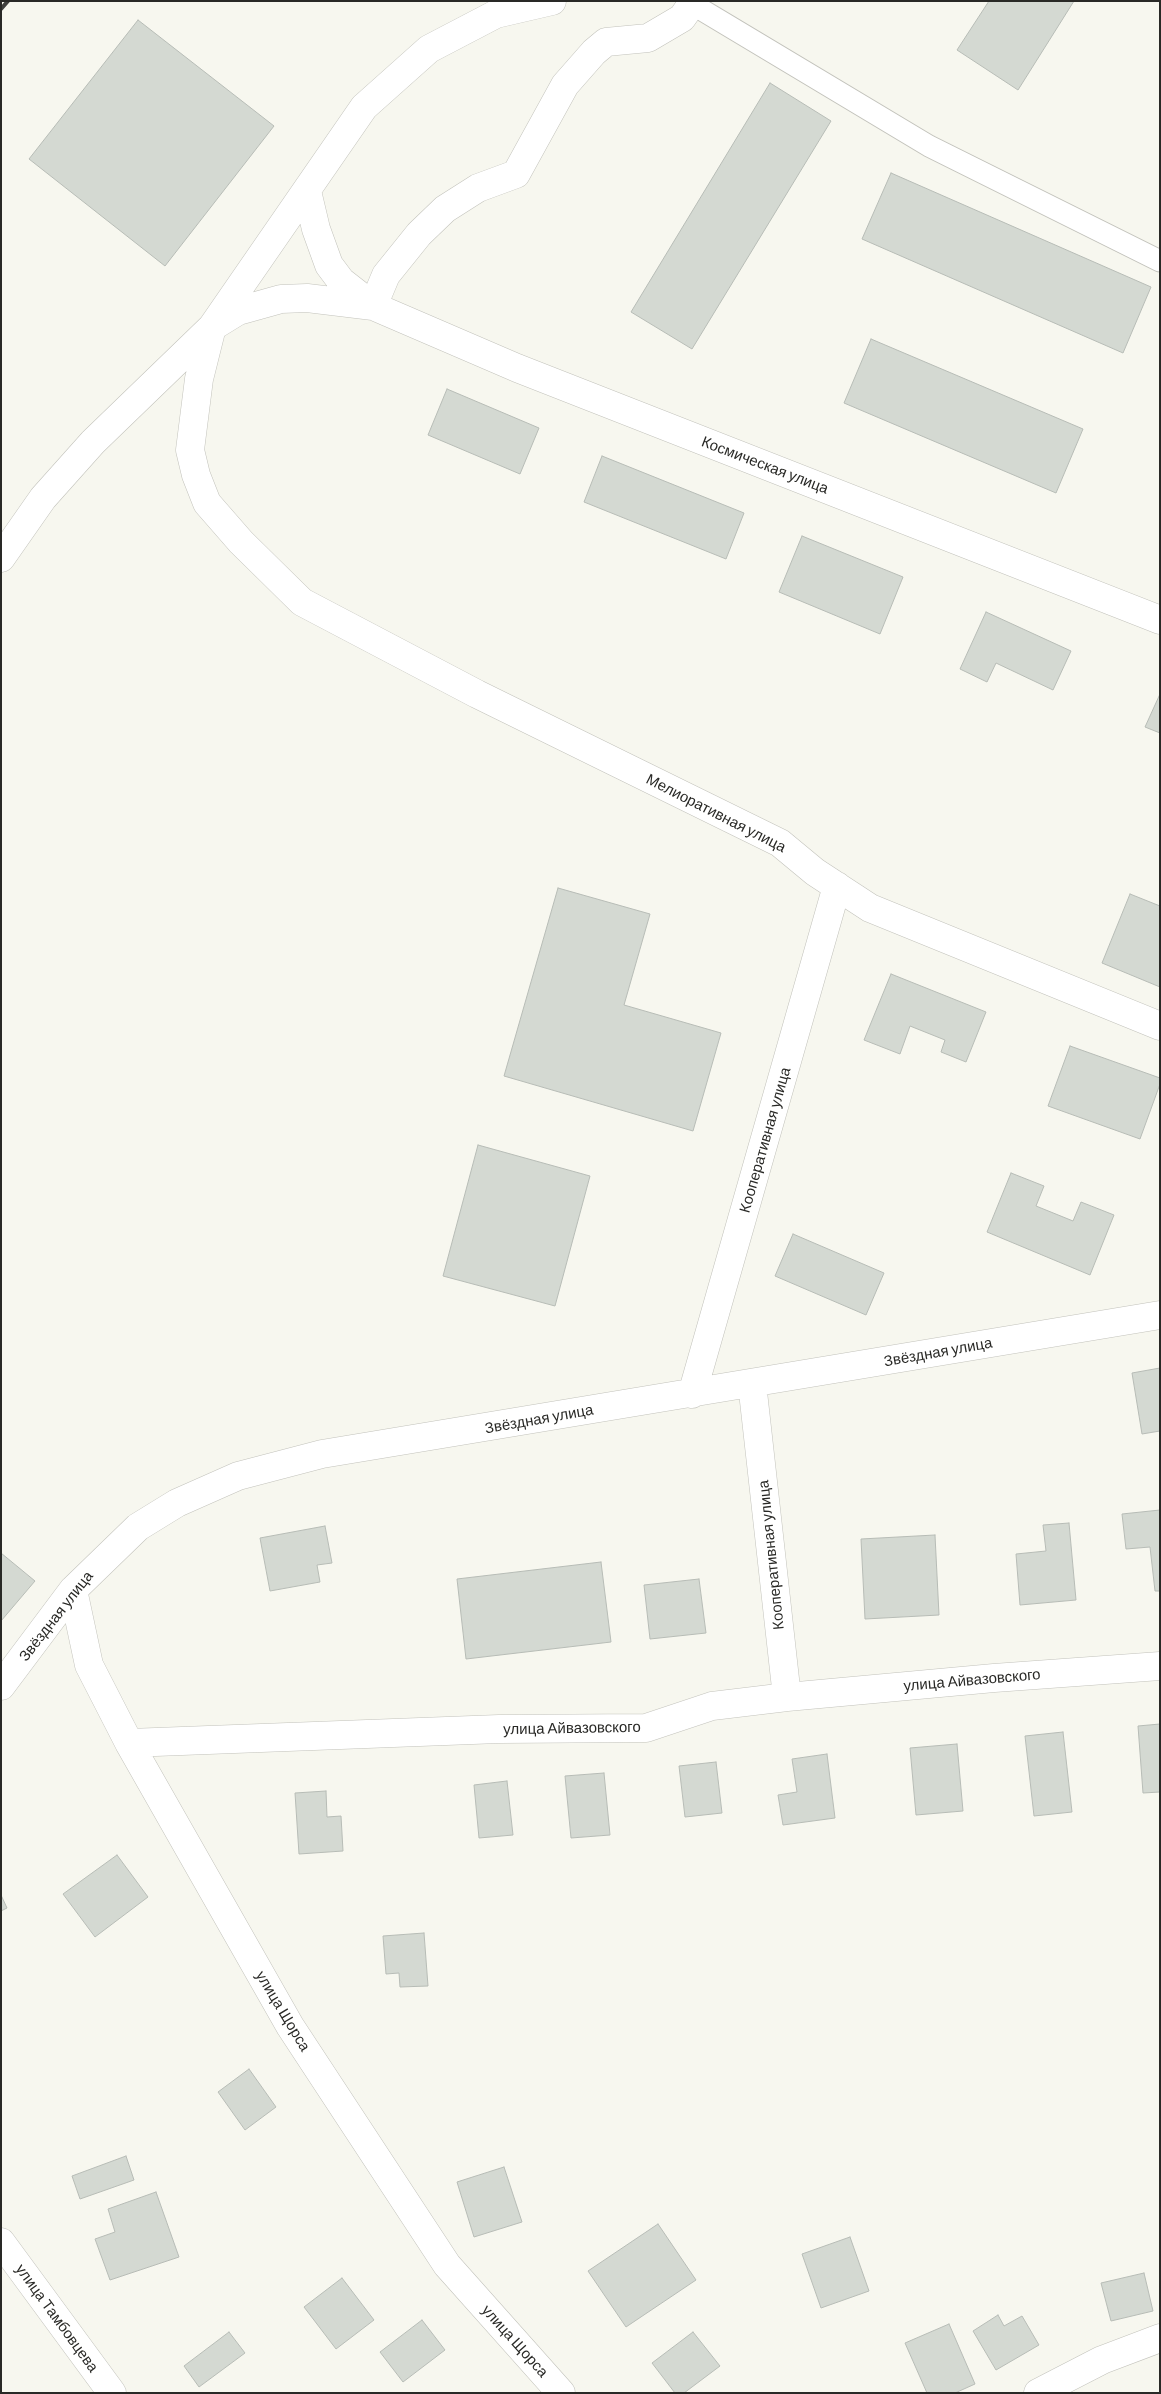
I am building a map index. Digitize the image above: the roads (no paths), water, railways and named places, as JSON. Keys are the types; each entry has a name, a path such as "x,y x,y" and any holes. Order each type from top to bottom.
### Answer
{"street":[{"path":"1,558 43,498 93,442 212,326 364,107 430,49 496,14 552,1"},
{"path":"373,306 386,275 419,234 446,210 478,188 516,174 565,85 594,52 606,42 648,38 682,18 693,3"},
{"path":"307,191 316,229 329,265 341,281 373,306"},
{"path":"212,326 238,311 281,299 306,298 373,306"},
{"name":"Космическая улица","path":"373,306 517,368 1160,620"},
{"name":"Мелиоративная улица","path":"212,326 199,379 190,450 196,475 208,503 240,542 302,602 477,694 780,843 870,908 1160,1026"},
{"name":"Кооперативная улица","path":"692,1394 838,886"},
{"name":"Звёздная улица","path":"1,1686 73,1590 138,1527 177,1503 238,1476 322,1454 1160,1315"},
{"name":"Кооперативная улица","path":"752,1383 787,1696"},
{"name":"улица Щорса","path":"73,1590 89,1665 129,1743 290,2026 448,2265 561,2393"},
{"name":"улица Айвазовского","path":"129,1743 499,1729 646,1728 712,1706 787,1696 1160,1666"},
{"name":"улица Тамбовцева","path":"1,2242 112,2393"},
{"path":"1045,2391 1102,2360 1160,2338"}],"lane":[{"path":"693,3 929,146 1160,261"}],"railway":[{"path":"1,9 8,1"}]}
